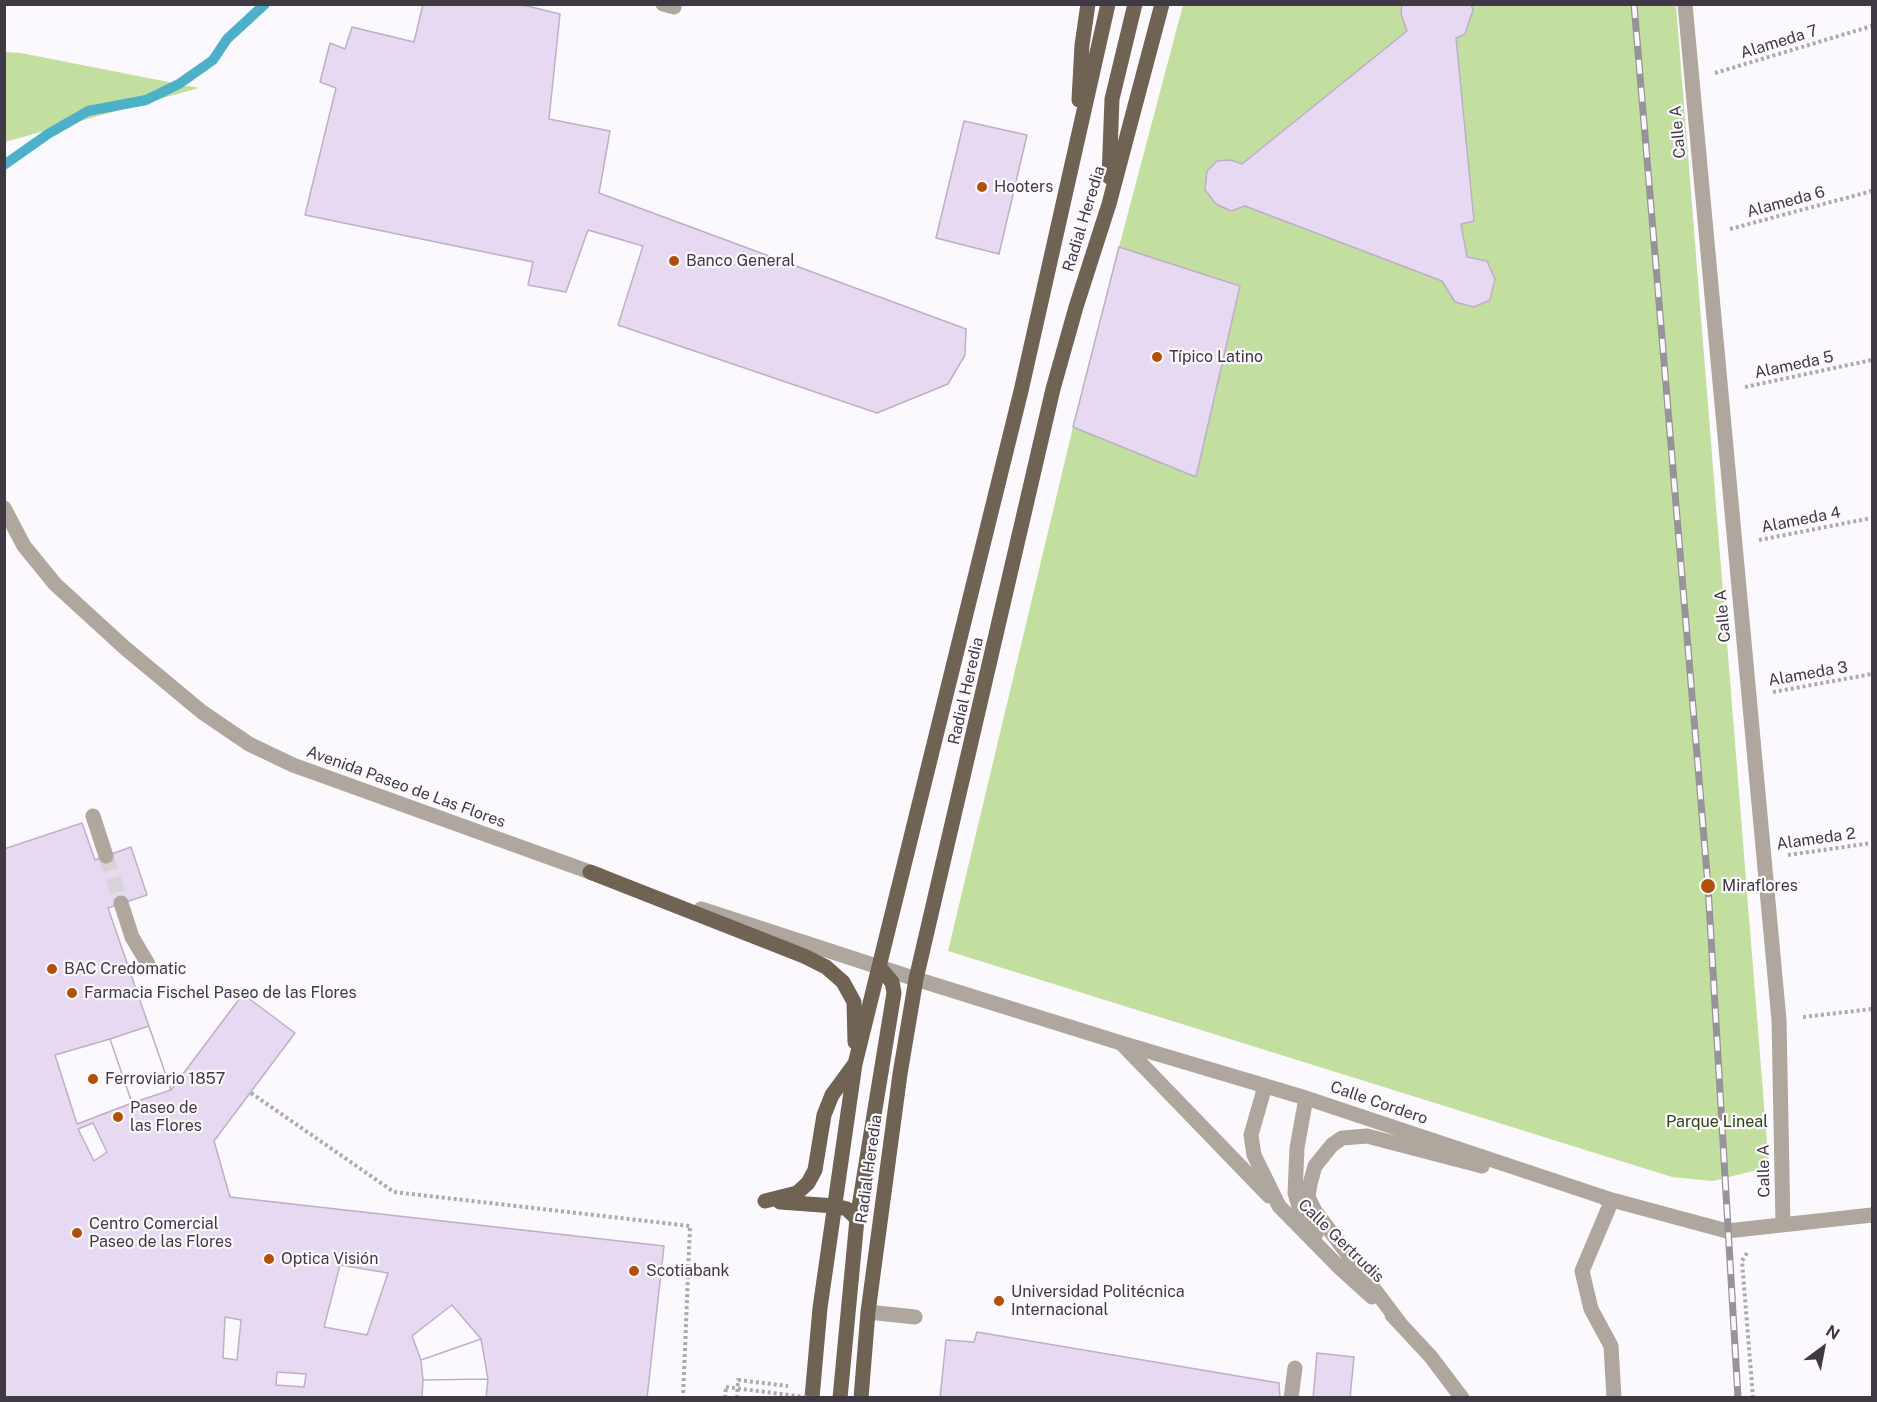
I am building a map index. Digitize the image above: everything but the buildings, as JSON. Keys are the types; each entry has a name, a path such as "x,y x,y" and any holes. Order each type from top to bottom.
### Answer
{"main road":[{"path":"1078,139 1082,45 1088,4"},
{"name":"Radial Heredia","path":"813,1395 820,1308 855,1064 1021,391 1108,4"},
{"path":"1108,204 1112,99 1136,4"},
{"name":"Radial Heredia","path":"861,1398 868,1312 900,1074 916,979 1053,389 1108,204 1162,4"},
{"path":"590,872 804,956 826,967 843,982 854,1002 855,1064 832,1095 824,1115 814,1170 808,1183 797,1193 765,1201 834,1206 847,1209 857,1219"},
{"path":"840,1398 857,1219 894,993 892,982 880,968"}],"street":[{"name":"Calle A","path":"1685,4 1779,1020 1783,1225"},
{"name":"Avenida Paseo de Las Flores","path":"4,508 24,546 56,584 125,648 185,698 249,744 292,765 590,872 880,968"},
{"path":"93,816 106,856"},
{"path":"121,903 132,937 148,964"},
{"name":"Calle Cordero","path":"880,968 1306,1098 1612,1200 1727,1231 1872,1215"},
{"path":"1121,1043 1279,1206"},
{"name":"Calle Gertrudis","path":"1265,1086 1251,1136 1254,1155 1279,1206 1340,1268 1399,1322 1431,1357 1462,1398"},
{"path":"1306,1098 1297,1148 1295,1193 1299,1207 1340,1268"},
{"path":"1399,1322 1315,1211 1308,1197 1315,1166 1332,1145 1342,1138 1367,1136 1612,1200 1582,1271 1591,1309 1611,1346 1614,1398"},
{"path":"868,1312 915,1317"},
{"path":"1291,1398 1294,1368"}],"path":[{"name":"Alameda 7","path":"1692,81 1872,26"},
{"name":"Alameda 6","path":"1706,236 1872,191"},
{"name":"Alameda 5","path":"1721,393 1872,360"},
{"name":"Alameda 4","path":"1735,545 1872,518"},
{"name":"Alameda 3","path":"1749,697 1872,674"},
{"name":"Alameda 2","path":"1764,859 1872,843"},
{"path":"1779,1020 1872,1009"},
{"path":"251,1093 394,1192 690,1226 683,1398"},
{"path":"1750,1251 1742,1261 1752,1398"},
{"path":"737,1398 738,1380 813,1395"},
{"path":"725,1398 726,1387 813,1395"}],"green space":[{"name":"Parque Lineal","path":"1183,5 1402,5 1401,14 1407,31 1242,164 1231,160 1217,161 1207,171 1245,206 1442,281 1467,257 1461,224 1474,221 1456,38 1465,33 1473,11 1471,5 1676,5 1769,1167 1713,1181 1672,1177 948,951 1073,427 1196,477 1240,287 1119,247"},
{"path":"5,52 21,53 199,88 5,142"}],"waterway":[{"path":"4,165 48,134 88,111 146,100 179,84 213,60 227,39 265,4"}],"tunnel":[{"path":"106,856 121,903"}],"railway":[{"path":"1634,4 1708,886 1738,1398"}],"place":[{"name":"Hooters","path":"982,187"},
{"name":"Banco General","path":"674,261"},
{"name":"Típico Latino","path":"1157,357"},
{"name":"Miraflores","path":"1708,886"},
{"name":"BAC Credomatic","path":"52,969"},
{"name":"Farmacia Fischel Paseo de las Flores","path":"72,993"},
{"name":"Ferroviario 1857","path":"93,1079"},
{"name":"Paseo de las Flores","path":"118,1117"},
{"name":"Centro Comercial Paseo de las Flores","path":"77,1233"},
{"name":"Optica Visión","path":"269,1259"},
{"name":"Scotiabank","path":"634,1271"},
{"name":"Universidad Politécnica Internacional","path":"999,1301"}]}
